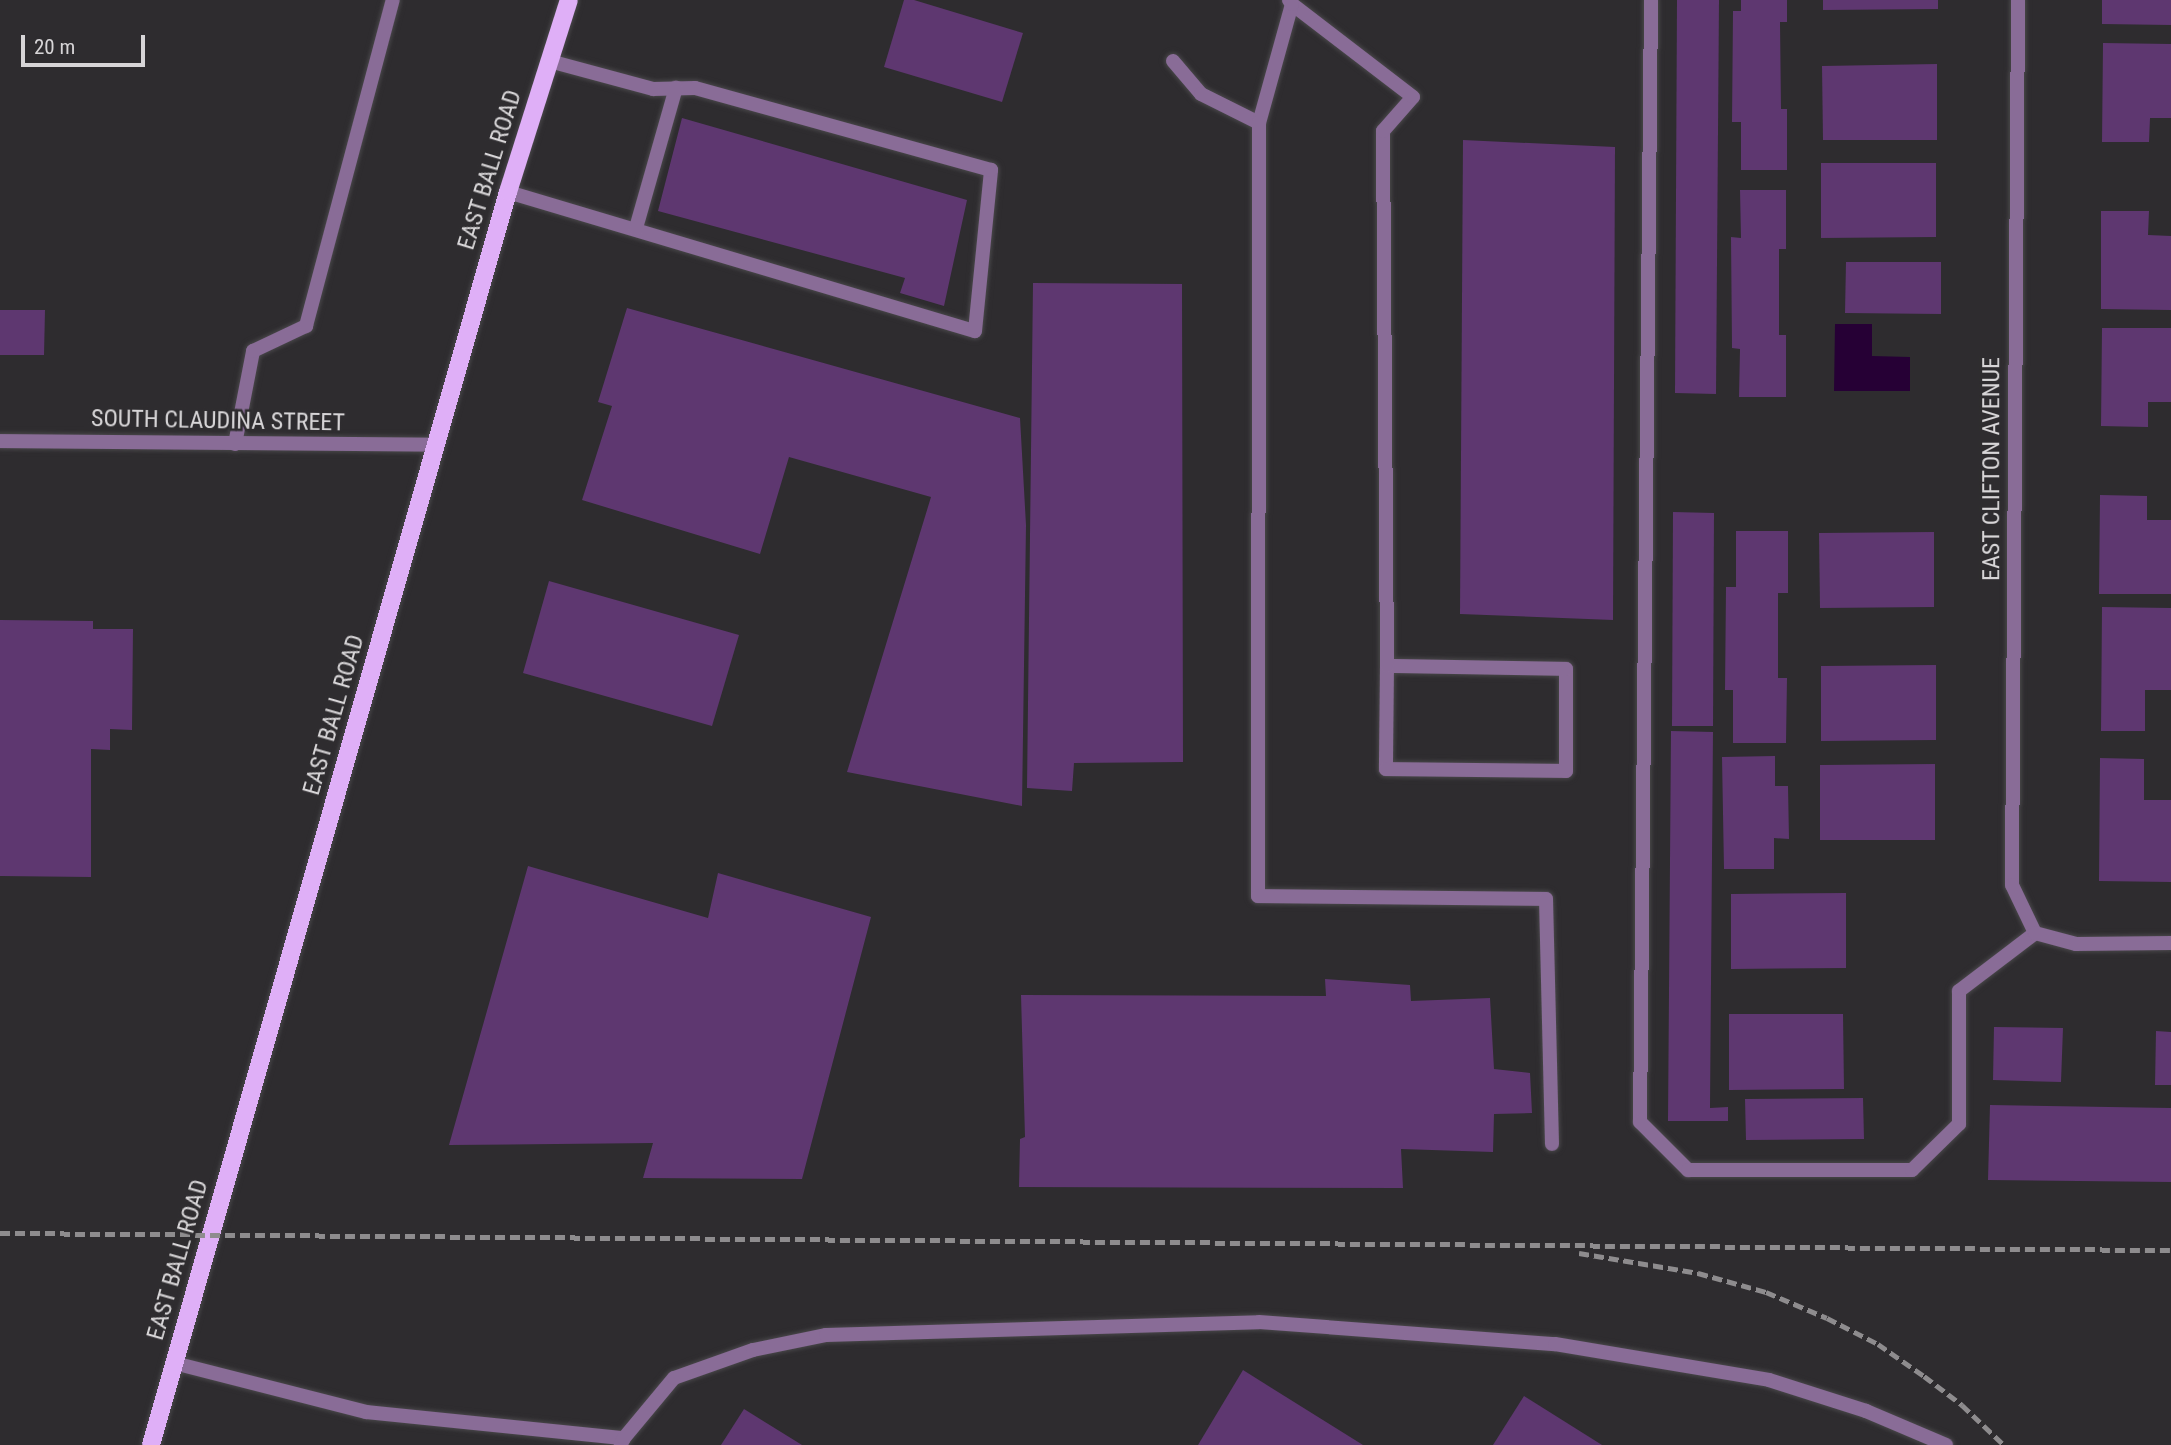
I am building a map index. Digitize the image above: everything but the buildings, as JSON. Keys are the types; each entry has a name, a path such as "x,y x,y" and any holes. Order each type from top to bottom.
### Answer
{"main road":[{"name":"EAST BALL ROAD","path":"151,1445 508,191 569,0"}],"street":[{"path":"235,444 253,351 306,327 393,0"},
{"path":"1651,0 1640,1122 1688,1170 1912,1170 1959,1124 1959,991 2035,933 2076,944 2171,943"},
{"name":"EAST CLIFTON AVENUE","path":"2018,0 2012,885 2035,933"},
{"path":"1387,666 1566,669 1566,771 1387,769 1383,131 1413,97 1290,2 1259,123 1258,896 1546,899 1552,1144"},
{"path":"508,191 975,331 991,170 695,88 653,89 549,61"},
{"path":"1172,61 1201,94 1259,123"},
{"path":"636,228 676,88"},
{"name":"SOUTH CLAUDINA STREET","path":"0,441 436,445"},
{"path":"174,1363 366,1412 622,1442 674,1378 753,1350 826,1335 1259,1322 1555,1344 1769,1380 1866,1411 1947,1445"}],"shaded area":[{"path":"1835,324 1872,324 1872,356 1910,357 1910,391 1834,391"}],"railway":[{"path":"0,1233 2171,1250"},
{"path":"1579,1253 1698,1273 1766,1292 1827,1318 1878,1344 1924,1376 1962,1405 2004,1445"}]}
